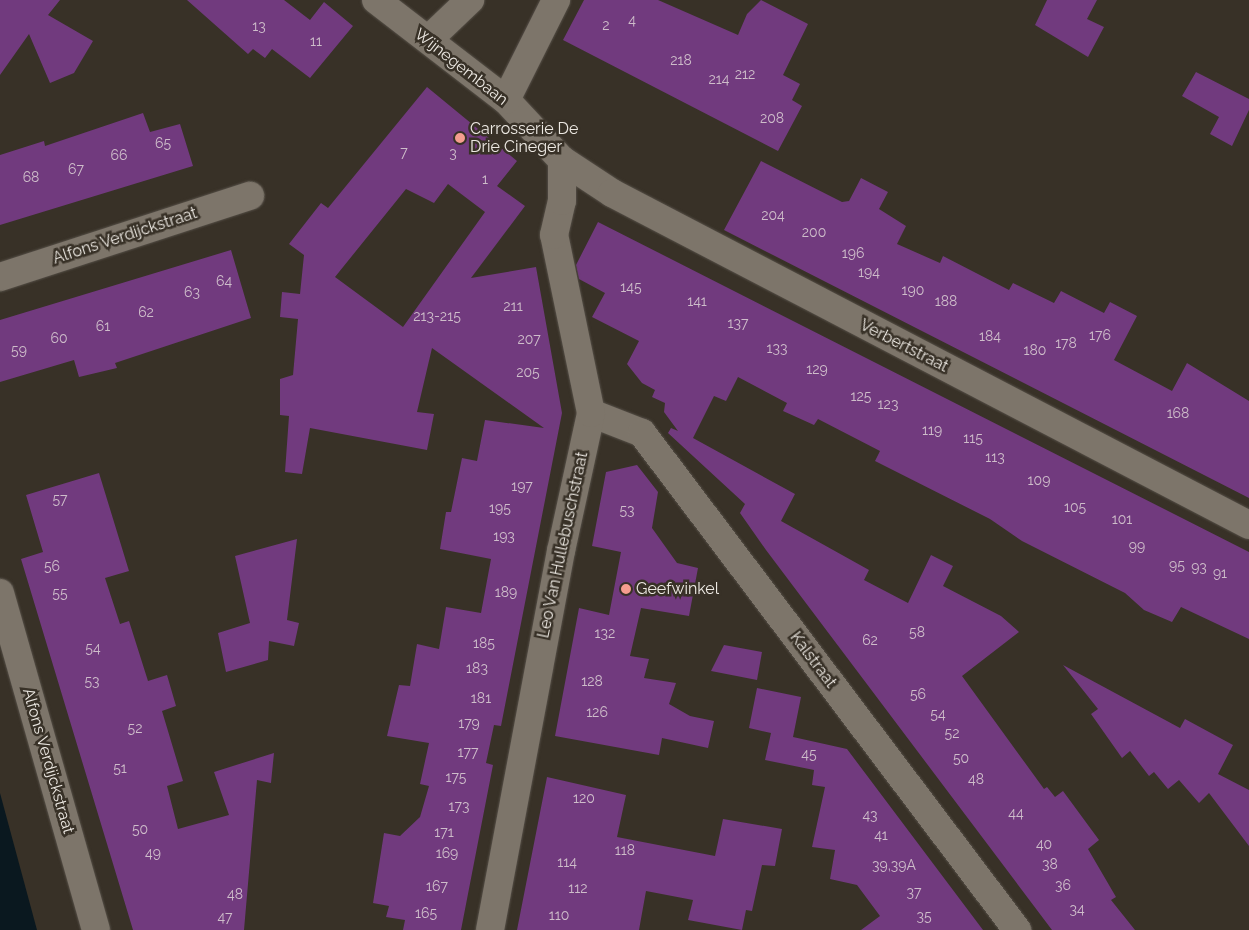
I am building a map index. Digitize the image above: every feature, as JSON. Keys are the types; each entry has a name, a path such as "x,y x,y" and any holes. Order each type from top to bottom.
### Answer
{"street":[{"name":"Wijnegembaan","path":"376,0 506,100 562,160"},
{"path":"428,39 470,0"},
{"path":"506,100 556,0"},
{"name":"Leo Van Hullebuschstraat","path":"490,930 559,560 591,413 554,235 562,201 562,160"},
{"name":"Verbertstraat","path":"562,160 654,217 1249,526"},
{"name":"Alfons Verdijckstraat","path":"0,277 250,196"},
{"name":"Kalstraat","path":"591,413 642,433 1017,930"},
{"name":"Alfons Verdijckstraat","path":"0,593 96,930"}],"shaded area":[{"path":"0,793 37,930 0,930"}],"building":[{"path":"0,0 60,0 48,15 93,41 74,73 50,83 29,34 0,75"},
{"path":"187,0 284,0 310,20 324,2 353,26 310,78 272,49 265,58 253,49 248,54"},
{"path":"584,0 658,0 738,35 747,14 761,0 808,24 783,75 800,84 792,100 802,106 778,151 563,40"},
{"path":"1047,0 1097,0 1087,19 1104,27 1088,57 1035,25"},
{"path":"1196,72 1249,99 1249,110 1232,146 1210,134 1219,117 1182,96"},
{"path":"427,87 517,161 497,186 525,206 471,278 536,267 562,413 501,726 494,725 486,763 493,765 461,930 403,930 405,920 386,917 389,906 373,903 384,833 400,836 420,817 429,786 420,784 429,743 387,736 399,685 410,686 417,644 439,649 446,607 481,613 491,559 440,549 446,512 451,512 462,458 477,461 485,420 544,428 432,348 417,412 434,414 427,450 310,428 302,474 285,472 289,416 280,415 280,379 293,375 298,319 280,317 282,292 300,294 304,255 289,244 321,203 328,208","holes":["448,184 485,212 403,327 335,277 406,189 434,203"]},
{"path":"143,113 150,132 180,124 193,166 0,225 0,155 44,141 45,146"},
{"path":"761,161 842,202 849,201 861,178 888,192 879,209 906,226 897,244 940,263 943,256 1009,290 1013,283 1054,303 1061,291 1104,313 1110,302 1137,316 1114,360 1172,391 1187,363 1249,401 1249,498 724,230"},
{"path":"598,222 1249,552 1249,639 1181,607 1172,622 1144,610 1125,593 1022,541 990,519 875,461 880,451 818,419 814,425 783,411 787,403 738,377 726,401 714,396 693,438 795,494 781,521 869,570 864,580 908,603 931,555 953,566 943,586 1001,616 1019,632 962,676 1044,789 1047,787 1055,797 1063,791 1099,840 1088,849 1116,897 1111,900 1135,930 1052,930 766,550 740,513 745,504 668,433 671,428 678,431 664,412 665,403 652,397 655,390 642,383 627,364 639,341 592,317 605,293 579,279 576,265"},
{"path":"231,250 251,318 115,363 117,368 79,377 74,360 0,382 0,320"},
{"path":"637,465 658,492 652,528 677,563 698,568 689,616 641,608 630,656 649,659 644,678 676,683 669,704 690,716 714,721 708,748 662,738 659,755 555,736 579,608 609,615 621,552 592,546 606,472"},
{"path":"99,473 129,571 105,578 120,624 129,621 148,681 167,675 176,706 162,711 183,781 167,786 178,829 229,815 214,772 274,753 271,783 257,780 244,930 133,930 21,559 43,552 26,495"},
{"path":"297,539 287,620 299,623 294,646 269,641 268,660 226,672 218,633 250,623 235,556"},
{"path":"724,645 762,652 757,680 711,671"},
{"path":"1063,665 1180,728 1185,719 1233,745 1218,774 1249,790 1249,846 1209,793 1199,803 1179,780 1168,789 1154,772 1149,776 1130,751 1122,758 1091,714 1098,709"},
{"path":"757,688 801,697 793,737 847,749 983,930 861,930 880,916 857,885 830,879 835,850 812,847 825,787 812,785 814,770 765,760 771,733 749,728"},
{"path":"547,777 626,795 617,837 715,856 723,819 782,829 775,866 762,865 752,911 746,910 742,930 688,920 693,900 646,891 639,930 517,930"}],"place":[{"name":"Carrosserie De Drie Cineger","path":"460,138"},
{"name":"Geefwinkel","path":"626,589"}]}
